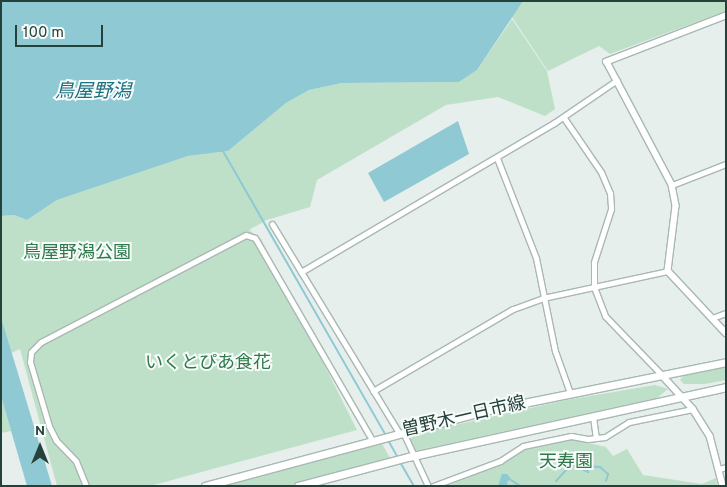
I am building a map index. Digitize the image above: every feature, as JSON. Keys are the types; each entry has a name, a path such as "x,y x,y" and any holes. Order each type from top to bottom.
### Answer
{"main road":[{"name":"曽野木一日市線","path":"205,486 399,433 570,393 726,362"},
{"name":"曽野木一日市線","path":"298,486 410,456 726,387"}],"street":[{"path":"668,271 676,206 672,185 607,62 726,16"},
{"path":"301,272 564,118 617,80"},
{"path":"564,118 601,172 610,193 611,209 594,262 594,287 605,316 682,396 692,409 710,436 723,486"},
{"path":"497,158 536,258 555,351 570,393"},
{"path":"672,185 726,164"},
{"path":"272,224 399,433 428,486"},
{"path":"86,486 76,461 56,440 49,426 30,362 31,352 41,342 246,235 255,238 375,439"},
{"path":"373,391 513,309 543,298 668,271"},
{"path":"668,271 726,333"},
{"path":"712,318 726,313"},
{"path":"433,486 500,461 523,446 571,436 596,438 629,422 692,409"},
{"path":"593,417 596,438"},
{"path":"719,470 726,467"}],"green space":[{"path":"523,1 726,1 726,11 610,54 599,46 548,71 512,17"},
{"path":"512,19 547,71 555,109 545,116 498,97 446,105 317,180 310,207 267,220 249,230 261,239 357,430 150,486 57,486 20,349 1,358 1,216 14,215 27,220 57,200 188,156 228,151 286,103 309,90 342,83 459,82 477,70"},
{"path":"726,366 726,380 705,384 684,384 680,380 684,375"},
{"path":"655,385 668,389 657,398 415,451 409,440 415,434 566,400"},
{"path":"1,396 11,431 1,433"},
{"name":"天寿園","path":"567,438 606,447 613,456 627,449 643,475 702,484 716,478 717,486 447,486 505,462 524,449"},
{"path":"381,442 390,458 288,486 219,486"}],"water":[{"name":"鳥屋野潟","path":"1,1 523,1 477,70 459,82 342,83 309,90 286,103 228,151 188,156 57,200 27,220 14,215 1,216"},
{"path":"458,121 469,154 384,202 368,173"},
{"path":"1,318 52,486 27,486 1,396"},
{"path":"502,474 507,474 511,479 507,482 508,486 498,486"}],"waterway":[{"path":"223,151 386,436"},
{"path":"388,440 398,458"},
{"path":"400,462 414,486"},
{"path":"556,481 572,464 588,472 586,466 600,467 608,474 606,481"},
{"path":"511,480 520,486"}],"park label":[{"name":"鳥屋野潟公園","path":"77,254"},
{"name":"いくとぴあ食花","path":"208,364"}]}
